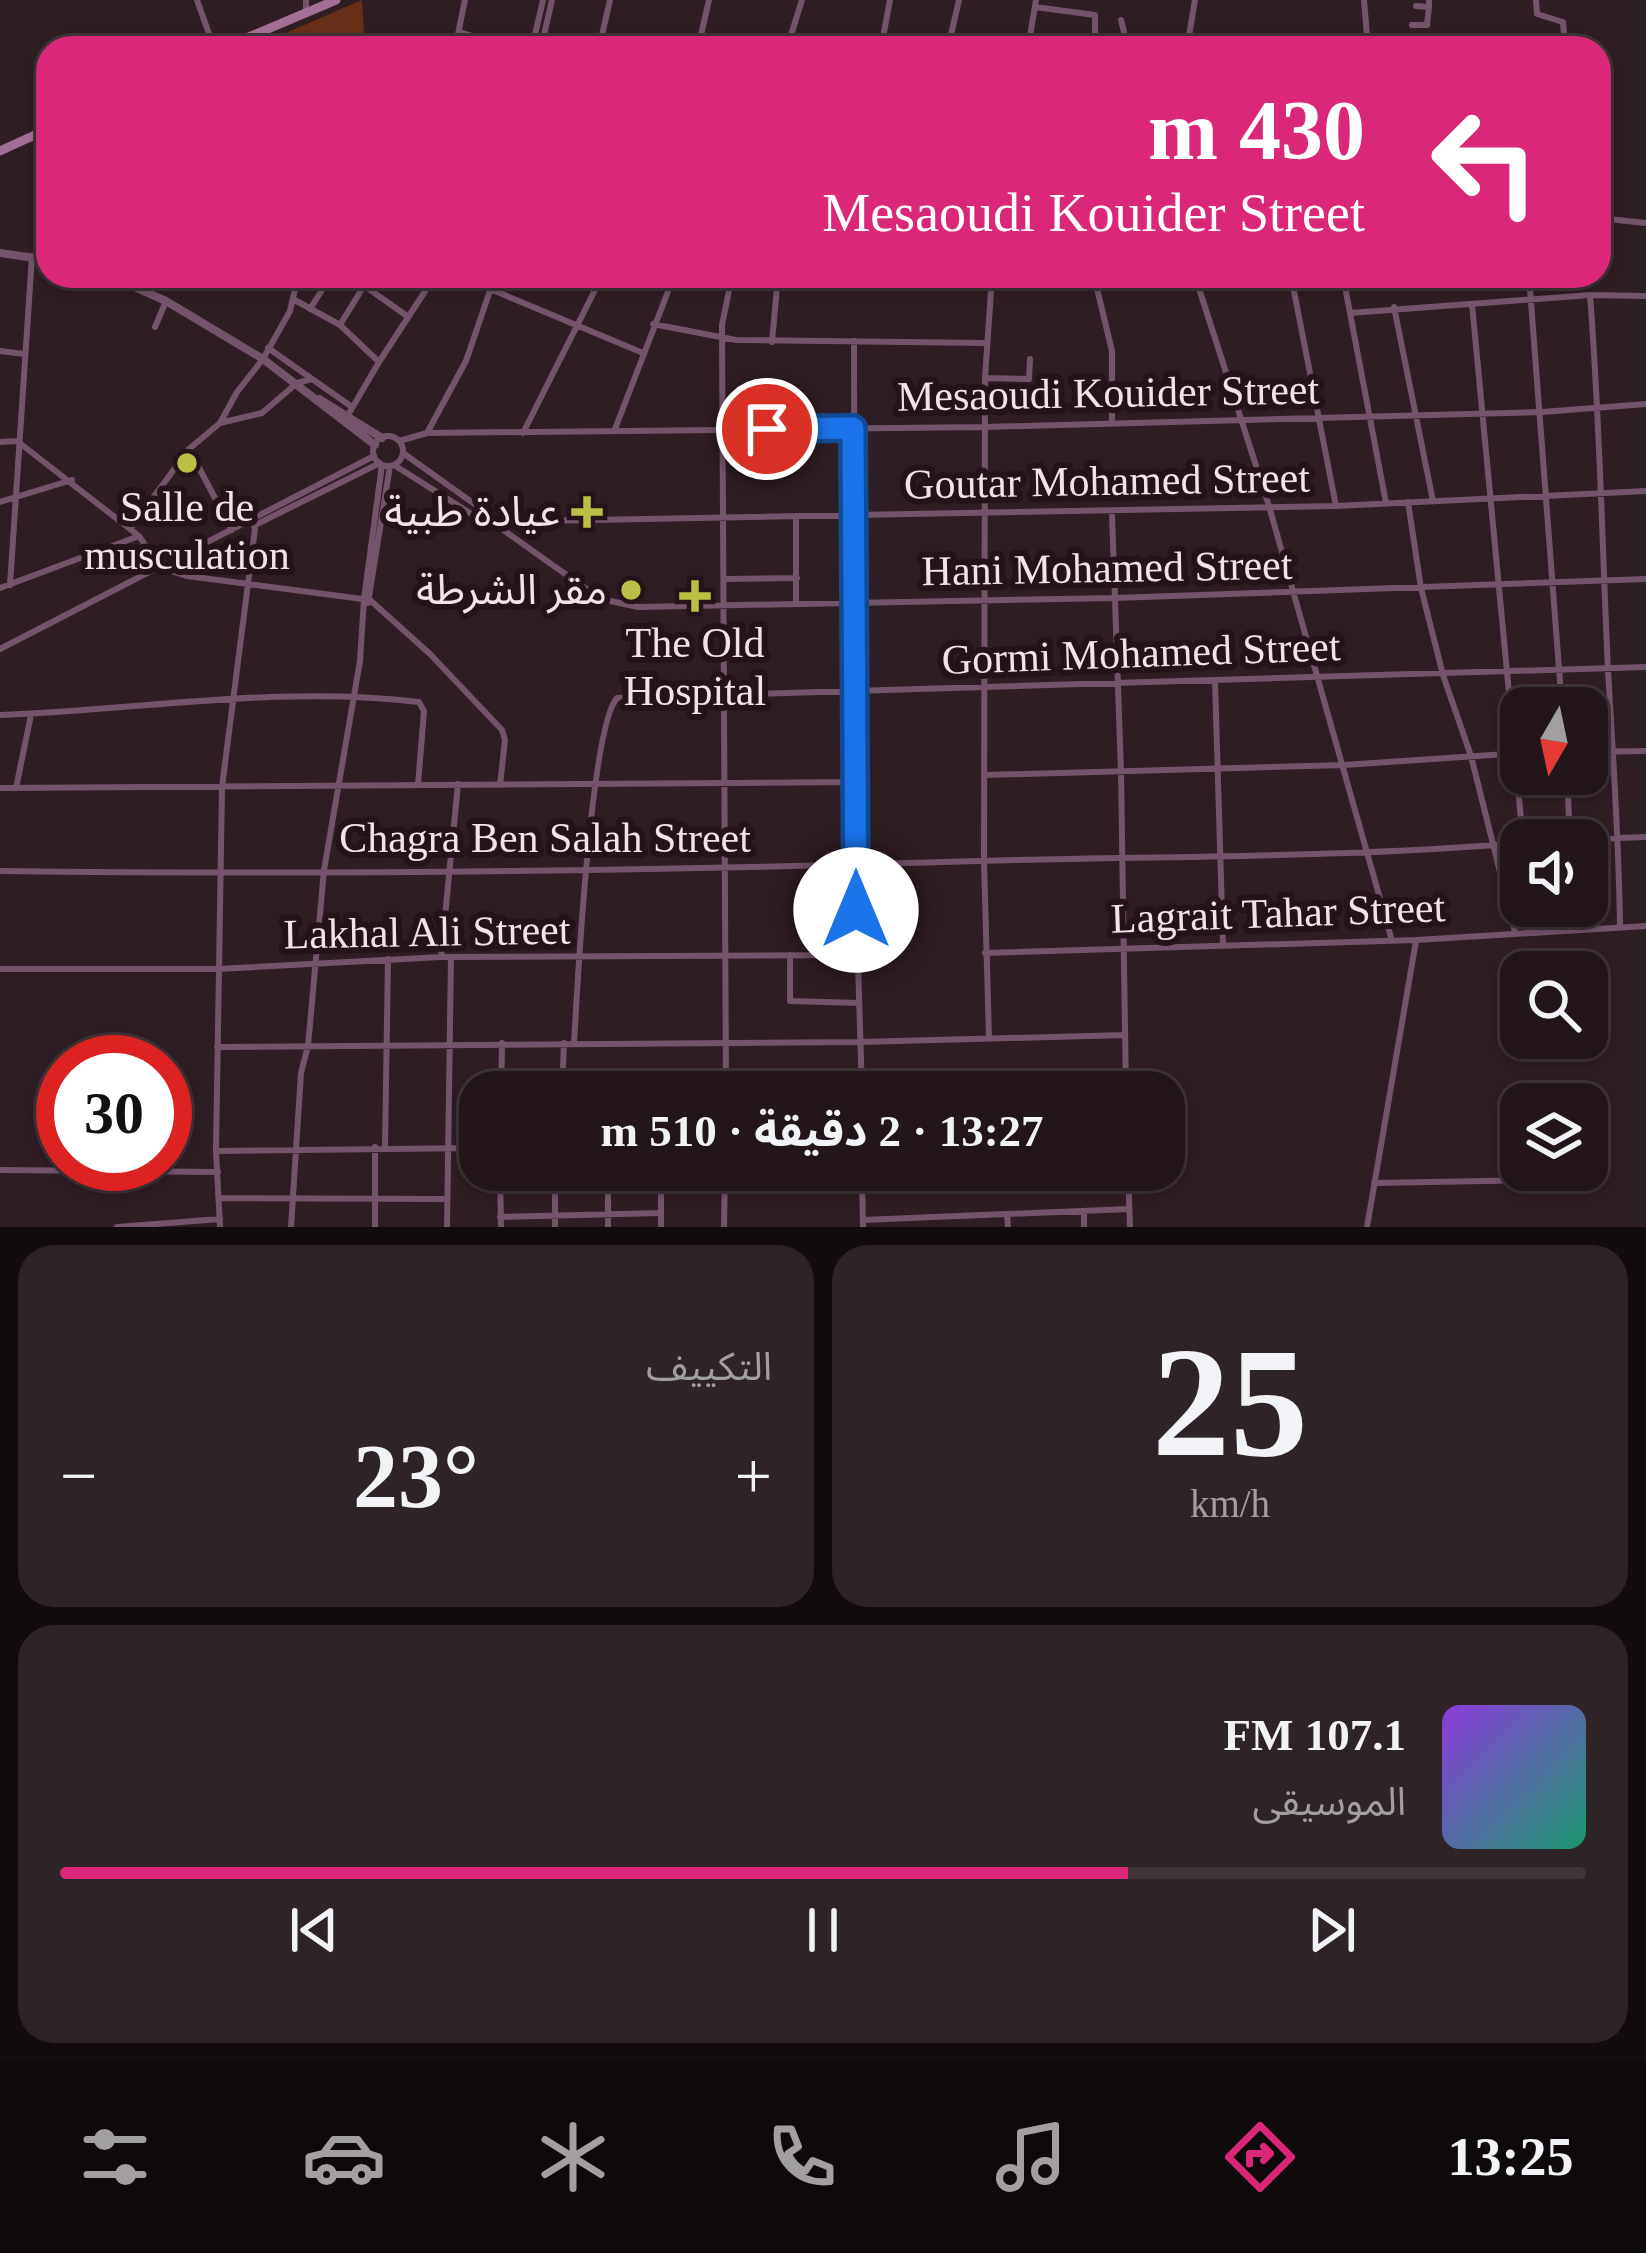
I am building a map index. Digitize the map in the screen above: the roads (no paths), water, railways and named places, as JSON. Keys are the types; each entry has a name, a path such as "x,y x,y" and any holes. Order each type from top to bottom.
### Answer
{"main road":[{"path":"251,36 336,0"},
{"path":"0,151 36,134"}],"street":[{"path":"197,0 210,36"},
{"path":"306,0 306,13"},
{"path":"459,36 466,0"},
{"path":"536,36 548,0"},
{"path":"543,36 548,0"},
{"path":"602,36 610,0"},
{"path":"701,36 709,0"},
{"path":"792,36 802,0"},
{"path":"882,36 890,0"},
{"path":"951,36 959,0"},
{"path":"1189,36 1195,0"},
{"path":"1364,0 1367,36"},
{"path":"1536,0 1537,14 1563,22 1564,36"},
{"path":"1030,36 1035,4 1095,15 1095,36"},
{"path":"1412,25 1427,25 1429,4 1416,6"},
{"path":"1120,20 1125,36"},
{"path":"460,32 472,36"},
{"path":"1611,219 1646,223"},
{"path":"0,253 36,257"},
{"path":"10,585 32,256"},
{"name":"Hani Mohamed Street","path":"137,288 263,359 382,457 494,524 606,601 645,607 856,604 1646,579"},
{"path":"130,529 189,449 220,423 263,359 295,288"},
{"path":"310,309 323,288"},
{"path":"340,325 364,288"},
{"path":"368,288 407,316"},
{"path":"350,411 426,288"},
{"path":"484,288 643,353"},
{"path":"427,433 466,361 491,288"},
{"path":"523,433 596,288"},
{"path":"615,430 669,288"},
{"path":"726,1071 723,315 729,288"},
{"path":"772,341 777,288"},
{"path":"989,1038 984,861 985,378 991,288"},
{"path":"1097,288 1112,351 1112,423"},
{"path":"1199,288 1269,506 1392,941"},
{"path":"1293,288 1336,506"},
{"path":"1345,288 1386,503"},
{"path":"1530,288 1561,687"},
{"path":"1350,313 1590,295 1646,296"},
{"path":"1590,295 1599,405 1620,927"},
{"path":"293,299 340,325 379,362"},
{"path":"155,327 166,301"},
{"path":"1472,304 1510,687"},
{"path":"1394,307 1433,501"},
{"path":"653,324 723,339 986,343"},
{"path":"854,341 855,866 861,1071"},
{"path":"268,348 350,411 382,457 354,698 324,870 308,1046 301,1072 291,1227"},
{"path":"0,351 24,354"},
{"path":"985,378 1029,379 1030,359"},
{"path":"220,423 262,413 297,383 312,379"},
{"path":"308,392 350,411"},
{"name":"Mesaoudi Kouider Street","path":"399,441 427,433 985,428 1542,412 1646,404"},
{"path":"0,442 17,441 72,480 139,536 161,568 187,576 248,581 366,602 430,654 504,732 500,784"},
{"path":"0,649 233,532 353,478 399,441 403,453 487,513 494,524"},
{"path":"189,449 233,532"},
{"path":"251,524 382,457 403,453"},
{"path":"366,602 382,457"},
{"path":"353,478 373,477 380,493"},
{"path":"0,502 72,480"},
{"name":"Goutar Mohamed Street","path":"494,524 1336,506 1646,490"},
{"path":"1408,502 1421,589 1471,756 1515,932"},
{"path":"1112,512 1126,1071"},
{"path":"796,518 796,605"},
{"path":"117,1227 220,1223 218,874 222,787 251,524"},
{"path":"0,588 139,536"},
{"path":"725,579 797,578"},
{"name":"Gormi Mohamed Street","path":"598,783 610,706 617,698 1646,667"},
{"path":"1215,681 1223,945"},
{"path":"0,716 232,700 354,698 422,704 418,784"},
{"path":"16,788 31,714"},
{"path":"1608,752 1646,752"},
{"path":"984,776 1344,766 1500,754"},
{"path":"0,788 856,782"},
{"path":"574,1043 598,783"},
{"path":"441,957 458,784"},
{"path":"1608,838 1646,837"},
{"name":"Chagra Ben Salah Street","path":"0,871 218,874 855,866 1220,859 1500,844"},
{"name":"Lagrait Tahar Street","path":"985,953 1392,941 1646,926"},
{"path":"1528,927 1528,931"},
{"path":"1367,1227 1416,940"},
{"path":"790,955 790,1001 859,1003"},
{"name":"Lakhal Ali Street","path":"0,970 218,969 441,957 856,956"},
{"path":"447,1227 451,957"},
{"path":"386,1147 388,958"},
{"path":"218,1047 1125,1035"},
{"path":"501,1071 502,1043"},
{"path":"563,1071 564,1043"},
{"path":"375,1147 375,1227"},
{"path":"216,1151 459,1149"},
{"path":"0,1170 218,1172"},
{"path":"1373,1183 1500,1181"},
{"path":"500,1191 501,1227"},
{"path":"555,1191 555,1227"},
{"path":"608,1191 608,1227"},
{"path":"661,1191 661,1227"},
{"path":"724,1227 725,1191"},
{"path":"862,1191 863,1223 1129,1209"},
{"path":"1128,1191 1130,1227"},
{"path":"219,1198 447,1199"},
{"path":"1084,1211 1084,1227"},
{"path":"500,1217 661,1214"},
{"path":"1007,1214 1008,1227"}],"place":[{"name":"Salle de musculation","path":"187,463"},
{"name":"عيادة طبية","path":"587,512"},
{"name":"مقر الشرطة","path":"631,590"},
{"name":"The Old Hospital","path":"695,596"}]}
